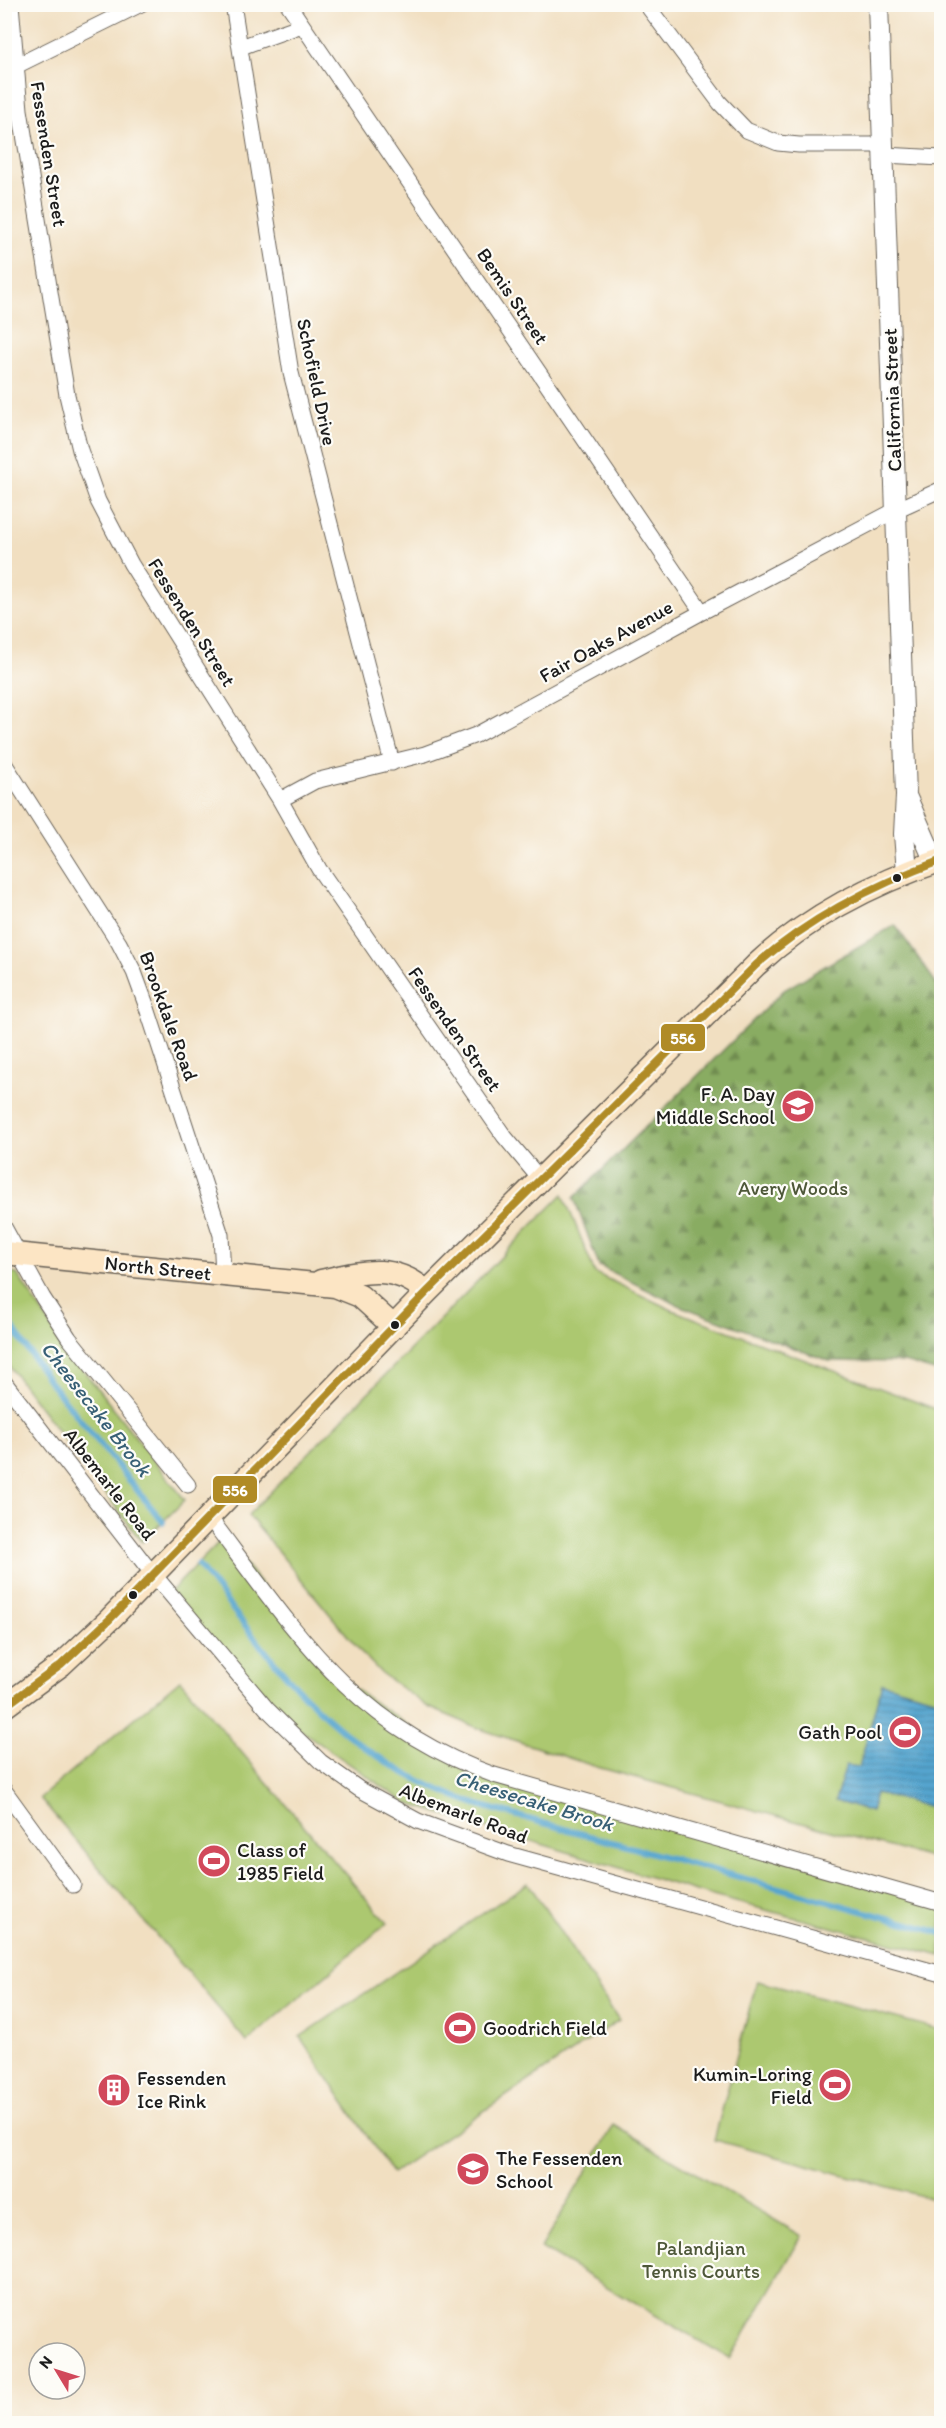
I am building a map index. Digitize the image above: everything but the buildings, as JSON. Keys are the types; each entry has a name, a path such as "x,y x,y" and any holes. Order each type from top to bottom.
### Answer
{"main road":[{"path":"4,1707 74,1654 154,1575 427,1292 768,953 827,911 907,872 938,861"},
{"name":"North Street","path":"12,1254 312,1283 353,1292 374,1307 394,1327"},
{"name":"North Street","path":"312,1283 354,1274 388,1272 410,1278 427,1292"}],"street":[{"name":"Fessenden Street","path":"11,4 10,70 20,110 67,395 91,484 131,564 280,800 319,868 504,1136 540,1179"},
{"path":"10,70 141,4"},
{"name":"Schofield Drive","path":"232,4 241,47 291,373 392,763"},
{"name":"Bemis Street","path":"288,4 702,612"},
{"path":"646,4 720,103 746,130 762,138 789,144 883,150 942,158"},
{"name":"California Street","path":"878,4 907,872"},
{"path":"241,47 303,25"},
{"name":"Fair Oaks Avenue","path":"280,800 315,781 392,763 476,735 702,612 896,510 942,489"},
{"name":"Brookdale Road","path":"4,763 119,943 140,987 221,1235 224,1257 223,1274"},
{"name":"California Street","path":"906,795 938,861"},
{"path":"4,1227 12,1254 69,1338 188,1485"},
{"name":"Albemarle Road","path":"4,1382 154,1575 287,1731 339,1776 394,1809 435,1828 517,1857 942,1974"},
{"path":"209,1518 302,1640 331,1672 376,1713 439,1753 494,1775 942,1903"},
{"path":"4,1790 73,1885"}],"green space":[{"name":"Avery Woods","path":"895,925 941,990 941,1373 904,1362 829,1361 678,1305 599,1266 574,1198 784,990"},
{"path":"563,1194 595,1273 672,1310 941,1411 941,1861 597,1767 483,1730 428,1707 381,1673 361,1652 248,1515"},
{"path":"5,1272 17,1274 65,1347 185,1500 142,1542 5,1361"},
{"path":"224,1537 331,1673 467,1765 941,1903 941,1956 709,1895 406,1803 299,1729 169,1593"},
{"name":"Class of 1985 Field","path":"180,1680 387,1923 247,2042 40,1798"},
{"name":"Goodrich Field","path":"528,1883 619,2020 392,2173 300,2037"},
{"name":"Kumin-Loring Field","path":"757,1981 941,2030 941,2201 714,2140"},
{"name":"Palandjian Tennis Courts","path":"614,2125 802,2236 730,2359 541,2248"}],"water":[{"name":"Gath Pool","path":"882,1683 941,1700 941,1810 876,1793 871,1812 835,1801 846,1765 859,1767"}],"waterway":[{"name":"Cheesecake Brook","path":"4,1315 49,1381 163,1522"},
{"name":"Cheesecake Brook","path":"198,1565 264,1649 325,1716 368,1750 438,1790 489,1808 942,1933"}],"transit line":[{"name":"556","path":"4,1707 61,1665 110,1619 427,1292 756,965 799,932 844,904 892,880 942,860"}],"place":[{"name":"F. A. Day Middle School","path":"798,1106"},
{"name":"Gath Pool","path":"905,1732"},
{"name":"Class of 1985 Field","path":"214,1861"},
{"name":"Goodrich Field","path":"460,2028"},
{"name":"Kumin-Loring Field","path":"835,2085"},
{"name":"Fessenden Ice Rink","path":"114,2090"},
{"name":"The Fessenden School","path":"473,2169"}]}
